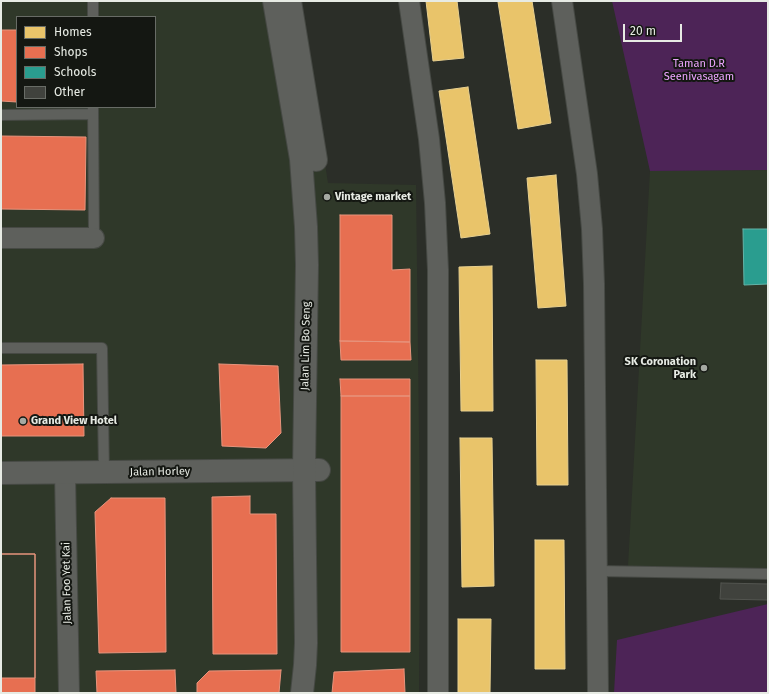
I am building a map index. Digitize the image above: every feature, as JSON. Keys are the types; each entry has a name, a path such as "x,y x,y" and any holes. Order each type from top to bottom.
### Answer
{"main road":[{"name":"Jalan Lim Bo Seng","path":"274,1 301,159 304,193 312,470 320,660 317,693"},
{"name":"Jalan Lim Bo Seng","path":"290,1 316,157 321,226 306,643 302,693"},
{"name":"Jalan Horley","path":"1,473 312,470"}],"street":[{"path":"409,1 429,139 435,203 438,270 438,693"},
{"path":"562,1 588,174 592,229 594,284 598,693"},
{"path":"1,238 94,238"},
{"name":"Jalan Foo Yet Kai","path":"65,473 69,693"}],"lane":[{"path":"93,1 93,16"},
{"path":"1,115 93,110 94,238"},
{"path":"1,348 102,348 104,472"},
{"path":"597,572 768,574"}],"shaded area":[{"path":"1,1 300,1 328,183 416,185 420,513 419,693 1,693"},
{"name":"SK Coronation Park","path":"768,170 768,576 628,566 650,171"}],"green space":[{"name":"Taman D.R Seenivasagam","path":"612,1 768,1 768,170 650,171"},
{"path":"768,604 768,693 614,693 617,640"}],"building: Homes":[{"path":"426,1 457,1 464,58 433,61"},
{"path":"532,1 551,123 518,129 498,2"},
{"path":"468,87 490,234 461,238 439,91"},
{"path":"556,175 566,306 538,308 527,178"},
{"path":"492,266 493,411 461,411 459,267"},
{"path":"536,360 567,360 568,485 537,485"},
{"path":"460,438 492,438 494,586 462,587"},
{"path":"535,540 564,540 565,669 535,669"},
{"path":"458,619 491,619 490,693 458,693"}],"building: Shops":[{"path":"1,30 16,30 16,102 1,101"},
{"path":"1,136 86,137 85,210 1,209"},
{"path":"340,215 392,215 392,270 410,269 410,342 340,341"},
{"path":"340,341 410,342 411,360 341,360"},
{"path":"83,364 84,436 1,436 1,365"},
{"path":"219,364 278,366 281,433 266,448 222,446"},
{"path":"340,379 410,379 410,396 341,396"},
{"path":"341,396 410,396 410,652 341,652"},
{"path":"250,496 250,514 276,514 277,654 213,654 212,497"},
{"path":"111,498 165,498 166,652 99,653 95,512"},
{"path":"1,554 35,554 35,693 1,693"},
{"path":"1,554 35,554 35,678 1,678"},
{"path":"404,669 405,693 332,693 334,672"},
{"path":"175,670 176,693 97,693 96,671"},
{"path":"281,670 279,693 197,693 197,683 209,671"}],"building: Schools":[{"path":"743,229 768,229 768,284 744,285"}],"building: Other":[{"path":"721,583 768,584 768,600 720,599"}],"place":[{"name":"Vintage market","path":"327,197"},
{"name":"SK Coronation Park","path":"704,368"},
{"name":"Grand View Hotel","path":"23,421"}]}
